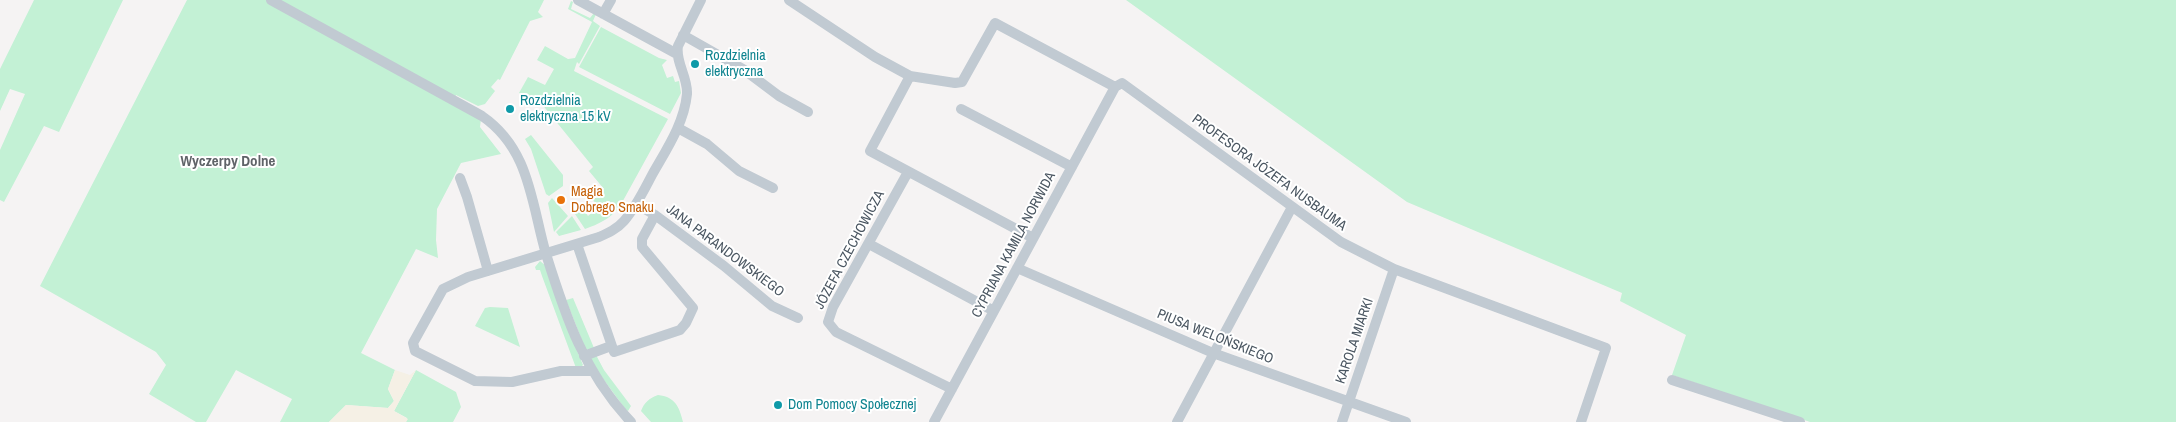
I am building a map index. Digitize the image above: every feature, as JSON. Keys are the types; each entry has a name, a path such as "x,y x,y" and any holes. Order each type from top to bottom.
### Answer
{"street":[{"path":"271,0 467,107 498,128 520,158 546,253 570,325 584,356 591,371 606,393 631,422"},
{"path":"578,0 677,54"},
{"path":"603,14 611,0"},
{"path":"591,371 561,371 512,382 474,381 415,351 413,343 442,289 468,277 577,244 613,230 624,221 636,204 678,128 684,110 687,88 677,54 678,46 701,0"},
{"path":"789,0 876,57 910,76 870,151 1033,238"},
{"name":"PROFESORA JÓZEFA NUSBAUMA","path":"910,76 955,83 962,82 995,23 1117,85 1128,87 1341,242 1394,270 1606,348 1581,422"},
{"path":"683,35 743,69 779,96 808,112"},
{"name":"CYPRIANA KAMILA NORWIDA","path":"934,422 1117,85"},
{"path":"961,109 1072,167"},
{"path":"678,128 706,144 739,171 773,188"},
{"name":"JÓZEFA CZECHOWICZA","path":"908,172 833,307 828,322 836,332 952,389"},
{"path":"460,178 468,197 488,271"},
{"name":"JANA PARANDOWSKIEGO","path":"636,204 655,215 724,266 772,306 798,318"},
{"path":"1177,422 1292,207"},
{"path":"577,244 614,352 674,333 686,324 692,311 692,304 642,247 642,239 655,215"},
{"path":"869,244 994,311"},
{"name":"PIUSA WELOŃSKIEGO","path":"1017,268 1213,354 1406,422"},
{"name":"KAROLA MIARKI","path":"1342,422 1394,270"},
{"path":"584,356 612,346"},
{"path":"1672,380 1800,422"}],"green space":[{"path":"34,0 123,0 59,132 44,126 4,202 0,200 0,150 25,94 10,89 0,111 0,69"},
{"path":"187,0 544,0 538,12 543,17 530,21 500,80 498,79 491,87 495,91 485,104 478,106 456,95 452,103 481,119 480,127 501,154 461,163 437,209 436,240 438,258 416,249 361,353 395,370 388,389 394,401 388,408 346,405 329,422 280,422 292,399 236,370 206,422 196,422 149,394 166,365 156,352 40,286"},
{"path":"1126,0 2176,0 2176,422 1810,422 1672,375 1686,335 1620,301 1622,293 1407,202"},
{"path":"571,1 573,2 571,9 590,18 594,13 596,14 593,21 600,26 579,64 577,62 574,71 668,119 619,208 604,221 585,229 575,214 582,207 588,216 599,207 592,199 604,189 589,171 593,167 541,103 538,105 519,93 528,77 545,85 554,69 537,60 545,46 568,59 575,58 592,22 568,9"},
{"path":"601,27 659,58 667,60 662,65 667,78 673,76 675,82 679,81 681,93 670,114 579,67"},
{"path":"531,135 563,175 563,186 549,196 546,194 531,149 525,139"},
{"path":"552,198 568,216 554,232 548,203"},
{"path":"572,216 581,230 559,236 556,232"},
{"path":"540,261 546,266 583,365 580,368 576,368 540,270 536,270 535,267"},
{"path":"573,298 594,348 588,350 585,348 566,300"},
{"path":"485,308 508,308 520,347 475,326"},
{"path":"596,355 604,370 631,406 628,411 590,361 592,356"},
{"path":"416,370 456,392 461,407 453,422 406,422 407,418 394,411"},
{"path":"658,395 669,398 675,403 680,411 683,422 651,422 641,411 647,401"}],"sand":[{"path":"395,370 410,375 416,370 394,411 408,419 406,422 329,422 346,405 388,408 394,401 388,389"}],"place":[{"name":"Rozdzielnia elektryczna","path":"695,64"},
{"name":"Rozdzielnia elektryczna 15 kV","path":"510,109"},
{"name":"Magia Dobrego Smaku","path":"561,200"},
{"name":"Dom Pomocy Społecznej","path":"778,405"}],"district":[{"name":"Wyczerpy Dolne","path":"228,162"}]}
